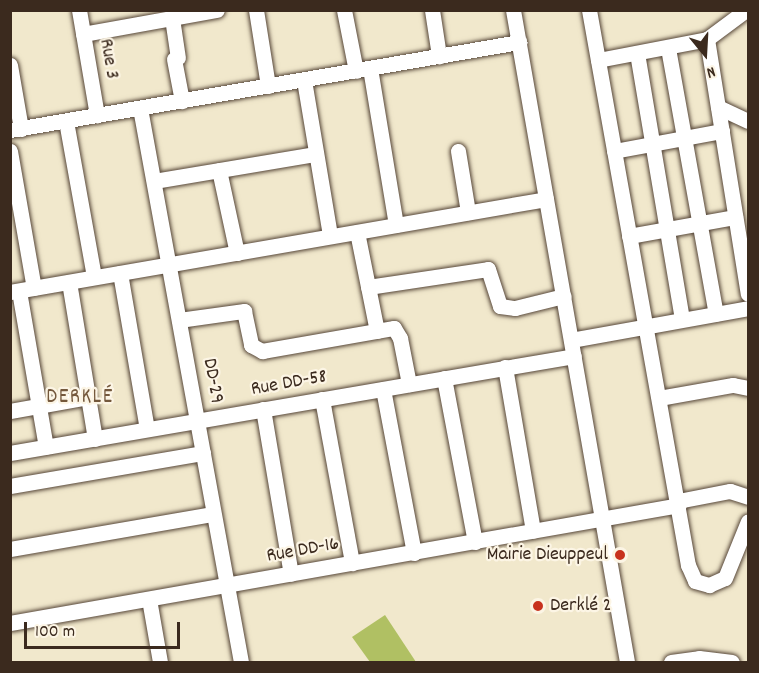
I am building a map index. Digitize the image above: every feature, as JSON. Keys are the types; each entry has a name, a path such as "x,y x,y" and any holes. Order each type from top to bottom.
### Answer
{"street":[{"name":"Rue 3","path":"79,10 97,116"},
{"path":"83,34 217,10"},
{"path":"256,10 268,86"},
{"path":"344,10 363,69 396,225"},
{"path":"432,10 439,56"},
{"path":"513,10 627,663"},
{"path":"589,10 692,576 702,584 718,584 725,578 748,521"},
{"path":"598,60 707,39 746,10"},
{"path":"172,18 182,101"},
{"path":"707,39 735,217 744,236 748,294"},
{"path":"10,65 16,129 519,42"},
{"path":"668,48 716,314"},
{"path":"638,53 682,319"},
{"path":"304,80 330,236"},
{"path":"718,107 748,121"},
{"name":"DD-29","path":"140,108 241,663"},
{"path":"66,121 94,277"},
{"path":"614,152 722,131"},
{"path":"10,151 21,290 46,447"},
{"path":"458,151 468,212"},
{"path":"154,181 316,154"},
{"path":"219,170 237,253"},
{"path":"21,290 546,199"},
{"path":"629,237 735,217"},
{"path":"357,232 377,331"},
{"path":"368,287 488,268 500,306 515,308 564,296"},
{"path":"120,273 147,429"},
{"path":"69,282 95,439"},
{"path":"571,340 748,308"},
{"path":"179,320 244,311 251,345 262,351 394,328 399,331 409,384"},
{"name":"Rue DD-58","path":"10,453 574,356"},
{"path":"505,367 533,531"},
{"path":"444,378 475,542"},
{"path":"659,398 733,385 748,388"},
{"path":"383,388 414,553"},
{"path":"10,411 88,397"},
{"path":"322,399 352,563"},
{"path":"263,410 291,574"},
{"path":"10,486 203,453"},
{"name":"Rue DD-16","path":"10,623 603,520 730,491 748,497"},
{"path":"10,549 213,514"},
{"path":"149,599 160,663"},
{"path":"671,663 699,658 732,663"}],"green space":[{"path":"385,615 416,662 370,662 352,637"}],"place":[{"name":"Mairie Dieuppeul","path":"620,555"},
{"name":"Derklé 2","path":"538,606"}],"district":[{"name":"DERKLÉ","path":"80,398"}]}
